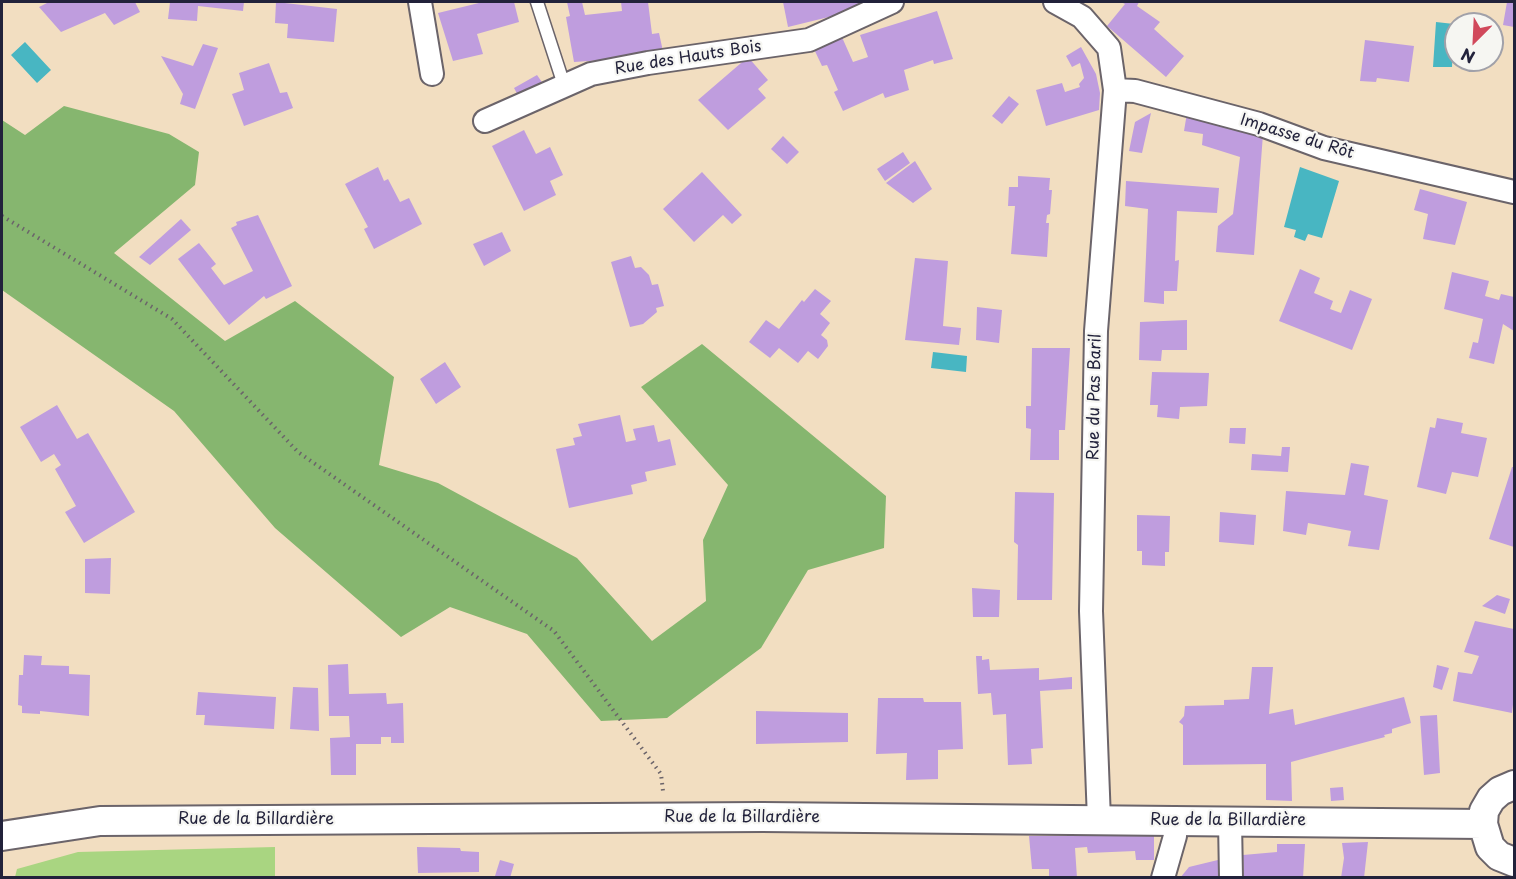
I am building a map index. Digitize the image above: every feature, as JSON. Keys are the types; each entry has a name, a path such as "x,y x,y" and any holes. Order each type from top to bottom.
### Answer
{"street":[{"path":"420,2 432,74"},
{"name":"Rue des Hauts Bois","path":"485,121 591,74 648,63 809,40 892,2"},
{"name":"Rue du Pas Baril","path":"1055,2 1082,17 1109,48 1115,90 1095,378 1091,611 1099,820"},
{"name":"Impasse du Rôt","path":"1115,90 1135,91 1259,124 1324,148 1515,192"},
{"path":"1515,785 1500,791 1491,800 1484,811 1483,824 1490,847 1499,856 1515,862"},
{"name":"Rue de la Billardière","path":"2,836 100,821 666,818 1483,824"},
{"path":"1230,821 1231,878"},
{"path":"1163,878 1175,836 1173,822"}],"lane":[{"path":"537,2 564,85"}],"path":[{"path":"2,216 172,319 298,452 554,631 661,774 666,818"}],"green space":[{"path":"64,106 169,134 199,152 195,185 114,253 225,341 295,301 394,377 379,465 438,483 577,558 652,641 706,601 703,540 728,485 641,387 702,344 886,496 884,548 808,570 761,648 667,718 601,721 527,634 450,607 401,637 275,528 174,411 2,290 2,120 25,135"},
{"path":"275,847 275,877 15,877 17,869 78,852"}],"water":[{"path":"1436,22 1444,23 1444,67 1433,67"},
{"path":"25,42 51,70 37,83 11,55"},
{"path":"1300,167 1339,181 1322,238 1308,234 1305,241 1294,237 1296,230 1284,227"},
{"path":"933,352 967,356 966,372 931,368"}],"building":[{"path":"49,2 135,2 140,12 114,25 105,13 61,32 39,7"},
{"path":"170,2 244,2 243,11 198,6 197,21 168,19"},
{"path":"276,2 337,9 334,42 287,38 288,24 275,23"},
{"path":"483,2 514,2 519,22 477,34 483,54 453,61 438,13"},
{"path":"567,2 582,2 585,15 622,11 621,2 648,2 652,34 659,33 664,56 574,62 566,17 570,16"},
{"path":"783,2 864,2 841,14 788,27"},
{"path":"1121,2 1139,2 1137,6 1160,22 1154,29 1184,56 1166,77 1107,26 1125,4"},
{"path":"1507,2 1514,3 1514,27 1504,25"},
{"path":"937,11 953,59 934,64 933,60 904,70 909,90 885,98 883,93 843,111 834,92 838,90 827,65 822,66 813,47 841,35 853,62 868,57 860,35"},
{"path":"1365,40 1414,46 1409,82 1377,78 1376,82 1360,81"},
{"path":"203,44 218,48 195,109 180,104 183,94 161,56 193,66"},
{"path":"1081,47 1096,74 1100,93 1099,110 1046,126 1036,90 1062,83 1065,92 1080,87 1079,84 1084,78 1080,63 1072,67 1066,56"},
{"path":"748,57 768,80 758,89 766,98 728,130 698,100"},
{"path":"269,63 280,93 287,92 293,108 244,126 232,94 244,90 239,73"},
{"path":"537,75 546,88 521,101 514,88"},
{"path":"1009,96 1019,104 1002,124 992,116"},
{"path":"1151,113 1142,153 1129,151 1135,122"},
{"path":"1187,113 1263,134 1254,255 1216,252 1218,226 1233,214 1240,157 1202,145 1203,134 1184,131"},
{"path":"524,130 536,154 550,147 563,175 550,181 556,195 524,211 492,146"},
{"path":"783,136 799,152 787,164 771,149"},
{"path":"903,152 910,163 885,181 877,169"},
{"path":"915,161 932,189 913,203 886,183"},
{"path":"378,167 384,181 388,179 400,202 409,198 422,224 374,249 364,229 368,227 345,184"},
{"path":"702,172 742,215 732,224 723,215 694,242 663,209"},
{"path":"1018,176 1050,178 1049,190 1052,190 1050,214 1047,215 1046,223 1049,223 1047,257 1011,254 1015,206 1008,206 1009,187 1018,187"},
{"path":"1126,181 1219,188 1217,213 1177,211 1175,261 1179,260 1177,291 1164,291 1164,304 1144,302 1148,209 1125,206"},
{"path":"1420,189 1467,202 1455,245 1423,239 1428,214 1414,210"},
{"path":"258,215 292,286 266,299 264,296 229,325 178,259 199,243 216,264 211,268 224,285 253,271 231,228 237,225 236,222"},
{"path":"181,219 191,230 150,265 139,257"},
{"path":"502,232 511,251 484,266 473,244"},
{"path":"631,256 635,268 641,267 649,275 652,285 658,284 664,306 656,308 657,312 643,324 630,327 611,262"},
{"path":"915,258 948,261 943,326 961,328 959,345 905,340"},
{"path":"1300,269 1320,278 1314,293 1333,301 1330,309 1341,313 1350,290 1372,299 1352,350 1279,321"},
{"path":"1452,272 1489,281 1485,296 1499,300 1501,294 1514,297 1514,331 1503,324 1494,364 1469,358 1473,342 1478,343 1483,319 1444,309"},
{"path":"815,289 831,301 820,314 830,323 821,335 827,340 828,346 818,359 808,351 798,363 779,348 770,358 749,342 766,320 779,329 802,300 804,302"},
{"path":"977,307 1002,310 999,343 976,340"},
{"path":"1187,320 1187,350 1162,350 1161,361 1139,360 1140,322"},
{"path":"1032,348 1070,348 1065,430 1059,430 1059,460 1030,460 1031,429 1026,428 1026,406 1031,406"},
{"path":"445,362 461,387 436,404 420,379"},
{"path":"1152,372 1209,373 1207,406 1180,407 1179,419 1157,417 1158,405 1150,405"},
{"path":"57,405 77,439 88,433 135,512 84,543 65,512 76,506 55,469 61,465 54,454 41,462 20,427"},
{"path":"620,415 626,442 636,440 633,429 654,425 658,442 670,439 676,465 645,472 647,481 631,485 633,494 569,508 556,449 575,445 573,438 582,436 578,424"},
{"path":"1437,418 1463,423 1461,433 1487,438 1478,477 1452,472 1446,494 1417,487 1430,427 1435,428"},
{"path":"1230,428 1246,428 1245,444 1229,443"},
{"path":"1282,447 1290,447 1288,472 1251,470 1252,454 1281,456"},
{"path":"1351,463 1369,466 1364,495 1388,500 1379,550 1348,546 1351,531 1308,523 1306,535 1283,531 1286,491 1345,495"},
{"path":"1512,467 1514,467 1514,547 1489,539"},
{"path":"1015,492 1054,493 1052,600 1017,600 1018,545 1014,542"},
{"path":"1220,512 1256,515 1254,545 1219,542"},
{"path":"1137,515 1170,516 1169,552 1165,552 1165,566 1142,565 1142,551 1137,551"},
{"path":"111,558 110,594 85,593 85,559"},
{"path":"972,588 1000,590 999,617 973,617"},
{"path":"1497,595 1510,599 1505,614 1482,606"},
{"path":"1475,621 1514,629 1512,713 1453,701 1458,672 1472,674 1479,656 1464,652"},
{"path":"24,655 42,656 41,665 69,666 69,674 90,675 89,716 40,711 40,714 22,713 22,706 18,705 19,675 23,675"},
{"path":"976,656 982,656 982,660 989,659 990,670 1039,668 1039,680 1072,677 1072,689 1040,691 1043,748 1031,749 1032,764 1008,765 1006,714 993,715 991,693 978,694"},
{"path":"348,664 349,694 386,693 387,704 403,703 404,743 391,743 391,737 381,737 381,744 356,744 356,775 331,775 330,738 350,737 349,716 329,716 328,665"},
{"path":"1437,665 1449,668 1442,690 1433,687"},
{"path":"1252,667 1273,667 1269,714 1293,709 1295,725 1404,697 1411,723 1392,729 1392,733 1384,735 1385,737 1291,762 1292,801 1266,800 1266,764 1183,765 1183,725 1179,722 1184,716 1185,706 1224,705 1224,700 1249,699"},
{"path":"293,687 318,688 319,731 290,729"},
{"path":"198,692 276,697 274,729 204,725 205,715 196,715"},
{"path":"878,698 923,698 924,702 961,702 963,749 938,750 938,779 906,780 907,753 876,754"},
{"path":"756,711 848,713 848,742 756,744"},
{"path":"1437,715 1440,773 1424,775 1420,716"},
{"path":"1343,787 1344,800 1331,801 1330,788"},
{"path":"1029,836 1154,836 1154,860 1136,860 1135,851 1088,853 1087,847 1075,848 1077,878 1049,878 1049,869 1032,869"},
{"path":"1368,842 1364,878 1341,878 1344,858 1342,843"},
{"path":"1277,844 1305,844 1303,878 1244,878 1243,855 1277,852"},
{"path":"417,847 460,848 461,851 479,852 479,872 418,873"},
{"path":"1222,859 1227,878 1180,878 1189,867"},
{"path":"500,860 514,864 510,878 495,876"}]}
